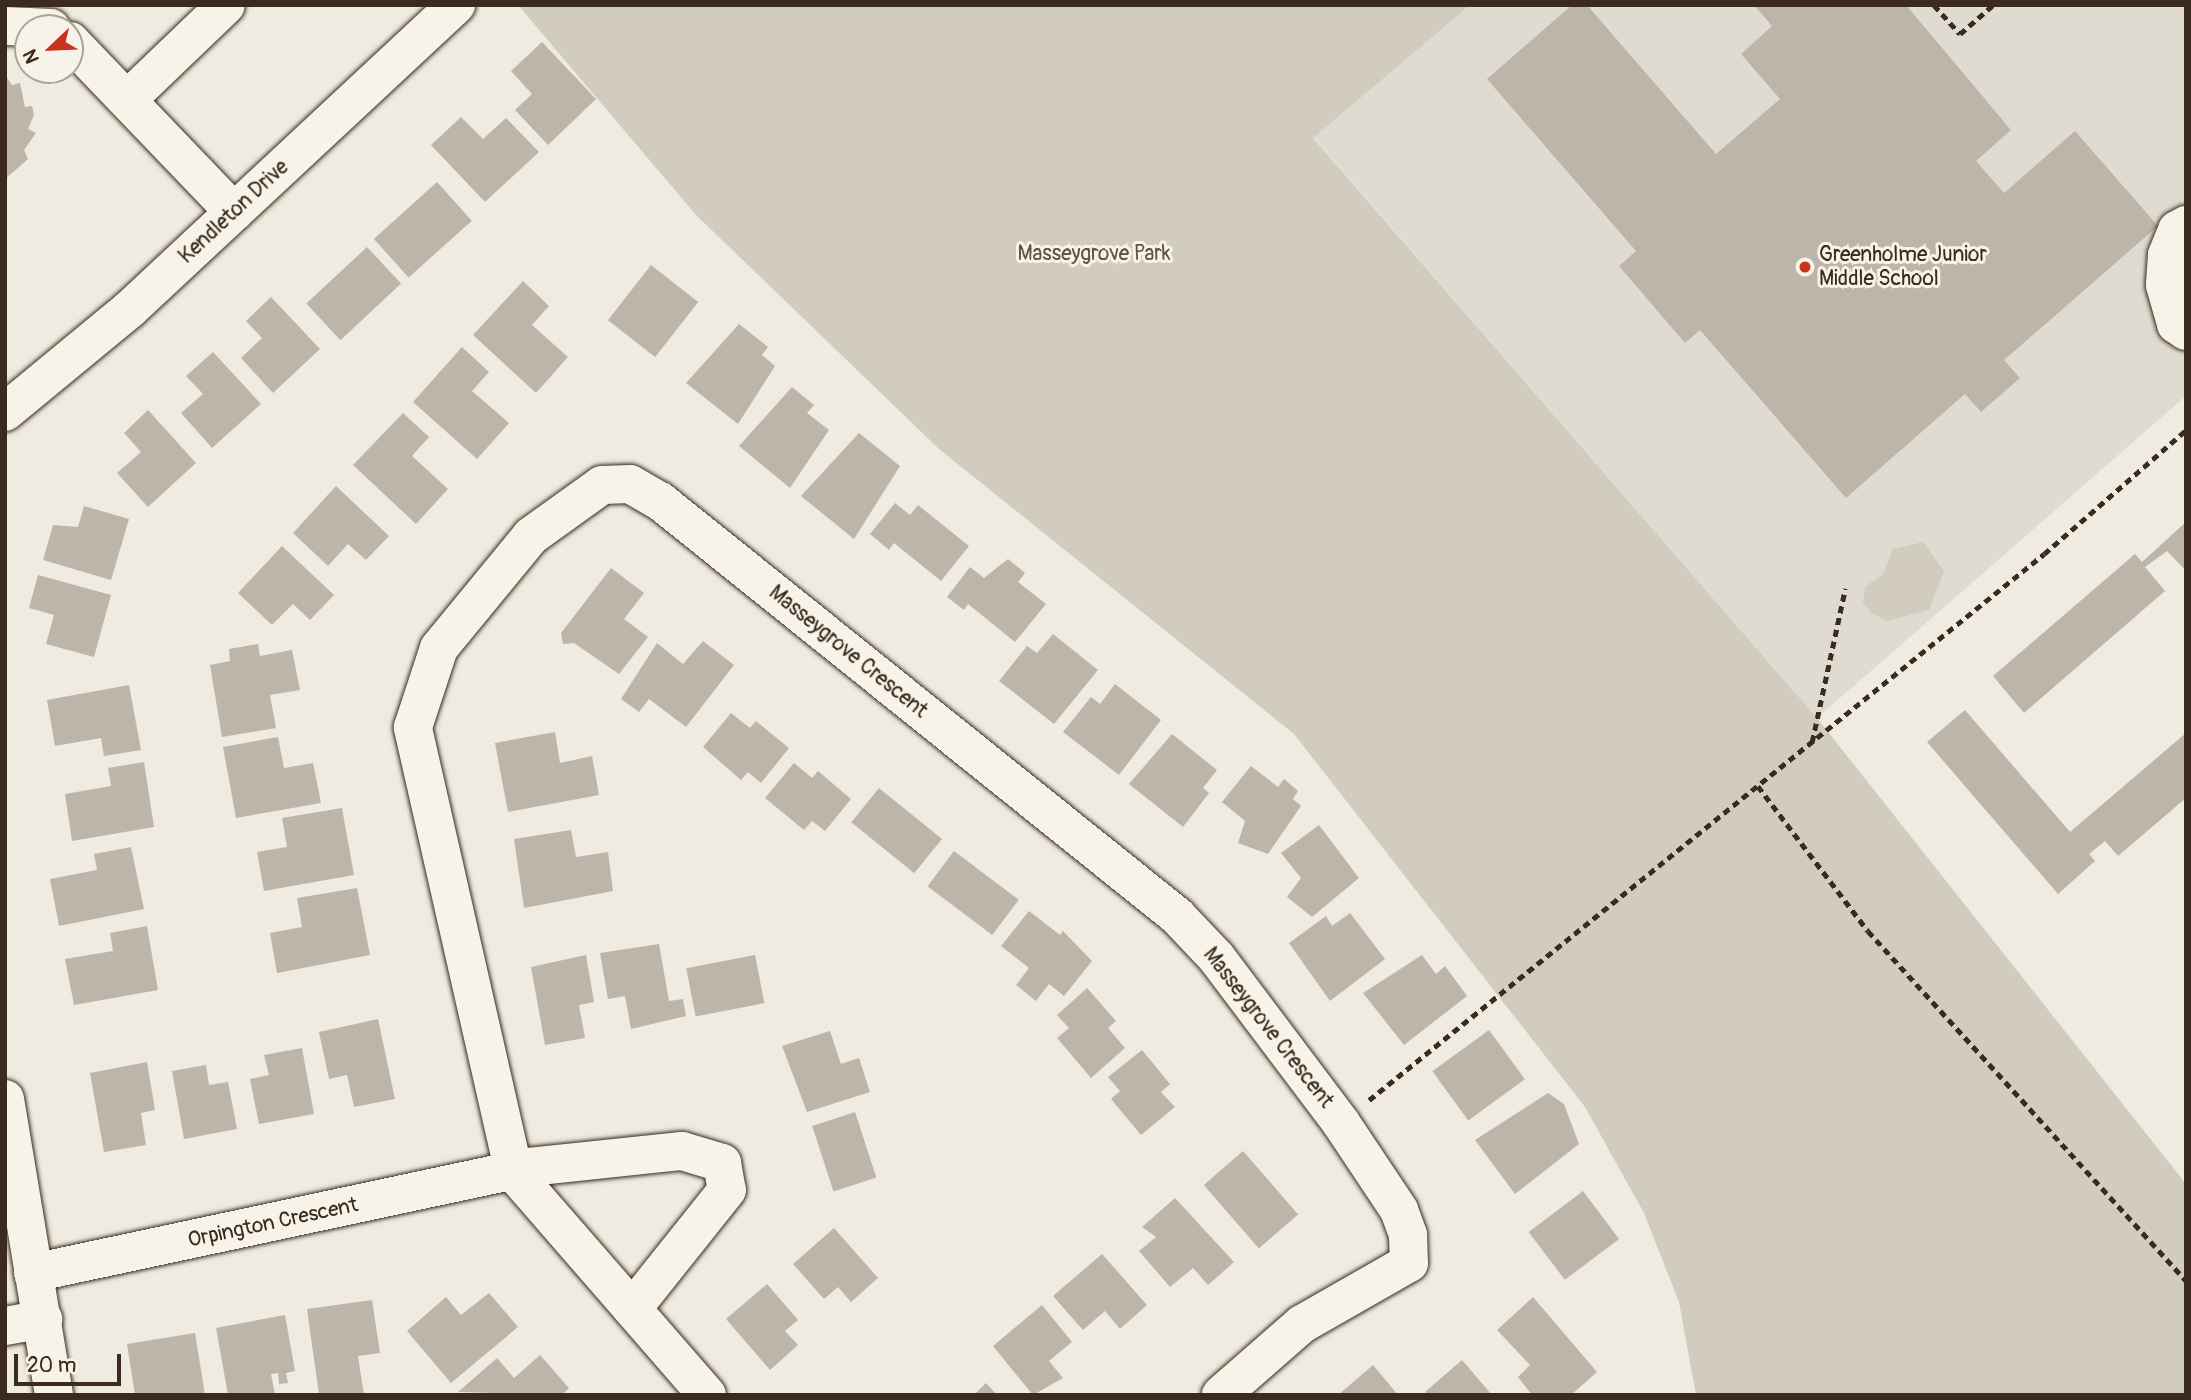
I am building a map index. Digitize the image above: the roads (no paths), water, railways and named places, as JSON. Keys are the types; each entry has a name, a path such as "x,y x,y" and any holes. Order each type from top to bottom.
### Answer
{"street":[{"path":"129,98 226,5"},
{"name":"Kendleton Drive","path":"8,403 234,212 456,5"},
{"path":"84,55 129,98 234,212"},
{"path":"2186,225 2167,255 2165,285 2176,324 2186,331"},
{"name":"Masseygrove Crescent","path":"514,1173 414,727 439,648 531,536 601,485 630,484 660,501 1177,916 1216,957 1341,1123 1399,1210 1409,1263 1301,1324 1221,1395"},
{"path":"5,1099 13,1189 43,1319 54,1395"},
{"name":"Orpington Crescent","path":"33,1273 598,1156 682,1151 722,1163 726,1190 632,1308"},
{"path":"514,1173 707,1395"},
{"path":"5,1326 43,1319"}],"place":[{"name":"Greenholme Junior Middle School","path":"1805,267"}],"park label":[{"name":"Masseygrove Park","path":"1094,254"}]}
